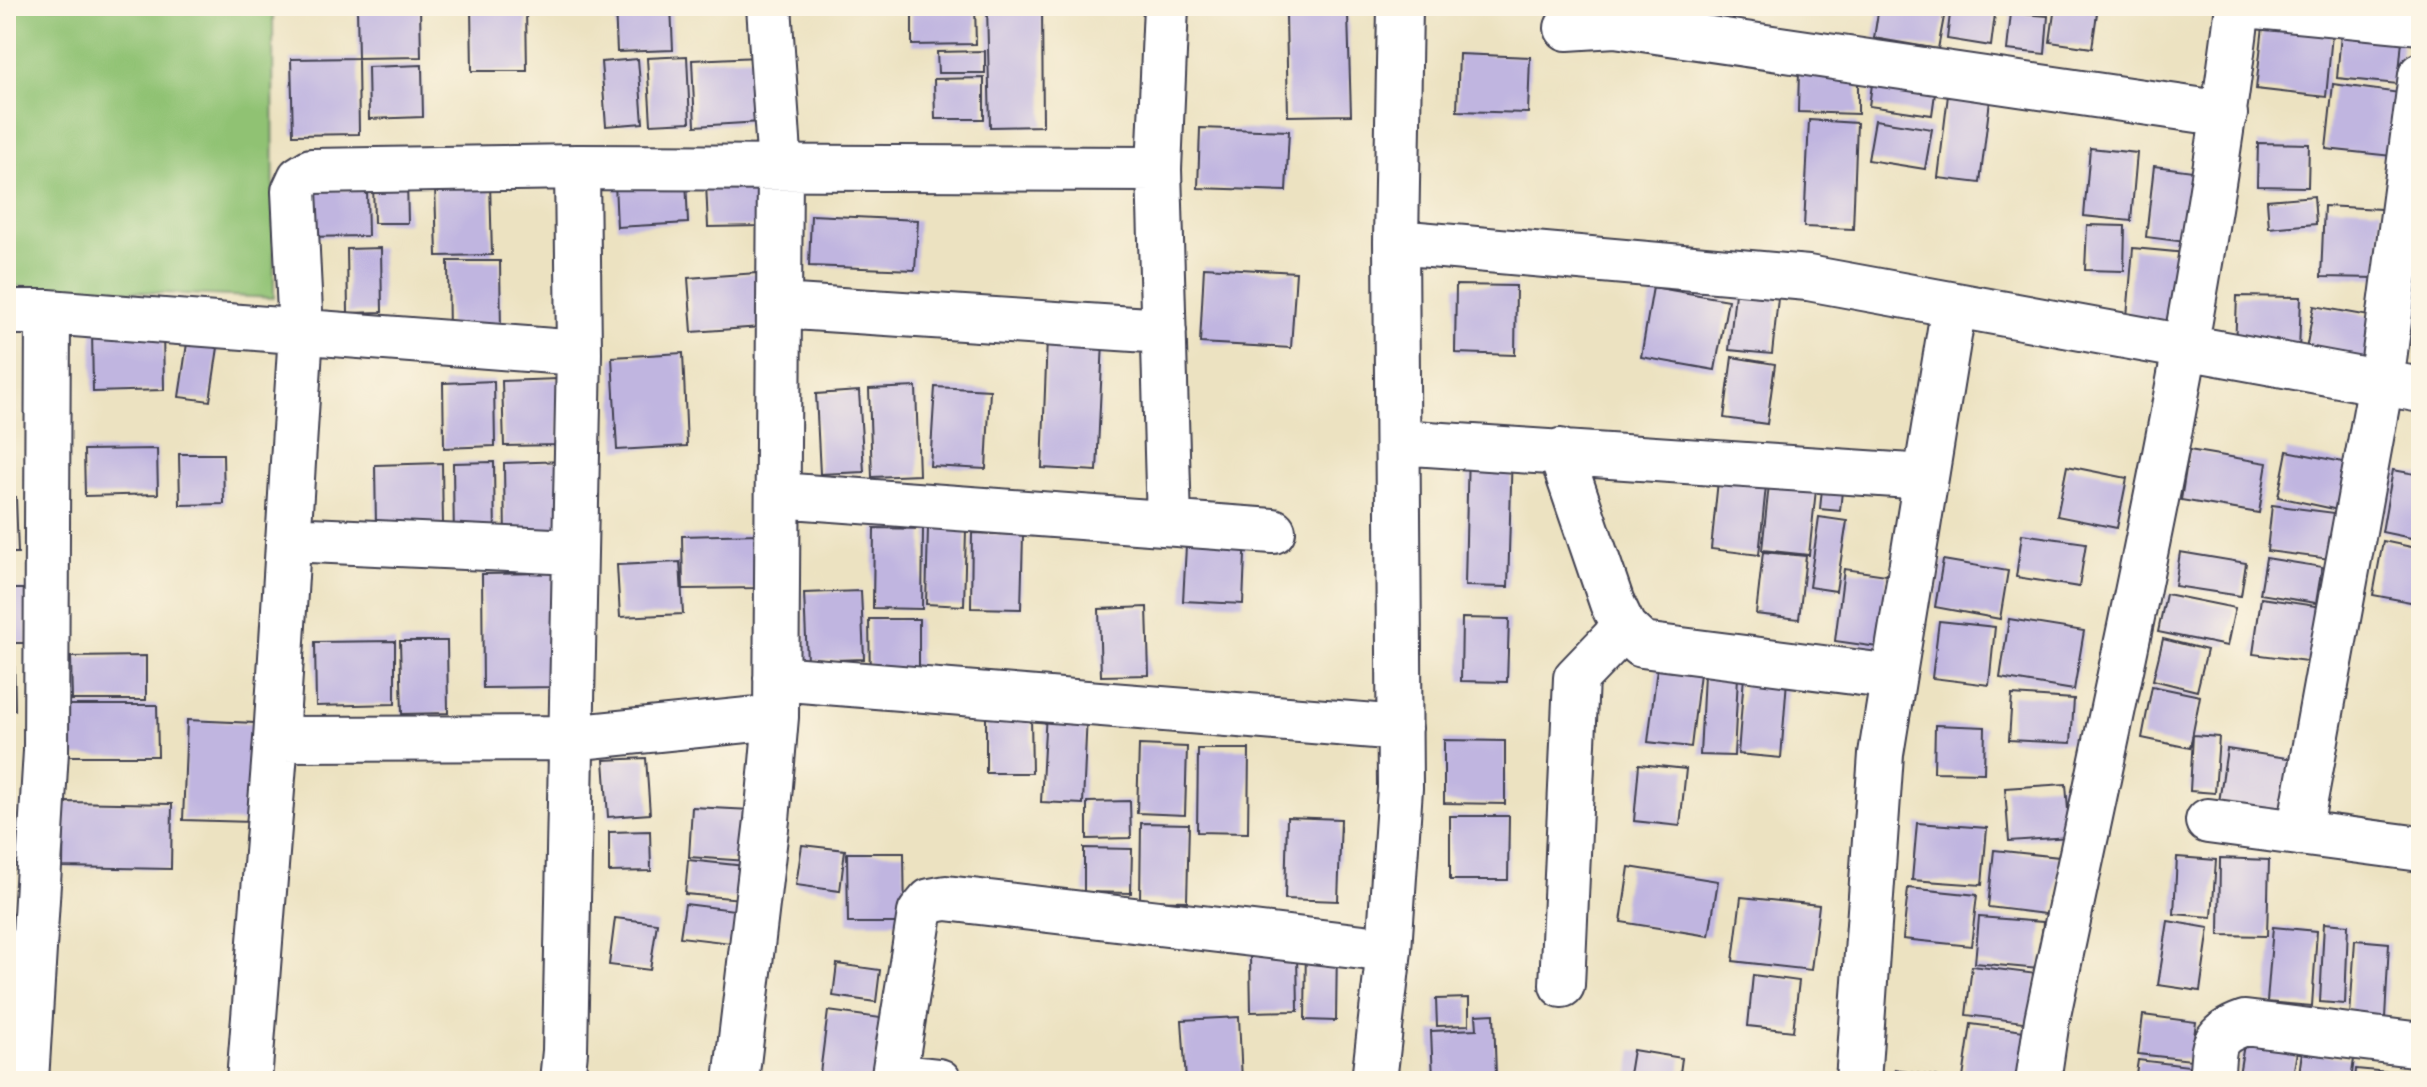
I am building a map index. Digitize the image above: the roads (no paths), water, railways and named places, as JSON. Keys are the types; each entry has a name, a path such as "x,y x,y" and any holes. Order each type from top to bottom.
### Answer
{"street":[{"path":"736,1081 767,820 776,697 780,169 769,6"},
{"path":"1166,6 1159,169 1169,523"},
{"path":"1374,1081 1389,950 1400,788 1396,242 1400,6"},
{"path":"2038,1081 2047,1020 2187,346 2225,114 2238,6"},
{"path":"2256,6 2421,22"},
{"path":"1567,28 1615,25 2225,114"},
{"path":"2299,833 2401,387 2421,75"},
{"path":"562,1081 579,353 577,167"},
{"path":"249,1081 276,739 301,332 294,191 300,178 311,171 577,167 1159,169"},
{"path":"1396,242 1808,278 2401,387"},
{"path":"1858,1081 1881,754 1954,305"},
{"path":"779,306 1164,331"},
{"path":"26,1081 46,751 27,312 579,353"},
{"path":"1398,442 1926,477"},
{"path":"1560,451 1612,603 1624,628 1642,645 1893,677"},
{"path":"778,495 1273,531"},
{"path":"288,539 574,552"},
{"path":"1562,985 1576,678 1624,628"},
{"path":"276,739 570,738 776,697 1400,728"},
{"path":"2208,821 2421,849"},
{"path":"939,1081 893,1079 920,913 930,901 946,898 1389,950"},
{"path":"2211,1081 2216,1040 2227,1029 2245,1023 2421,1045"}]}
